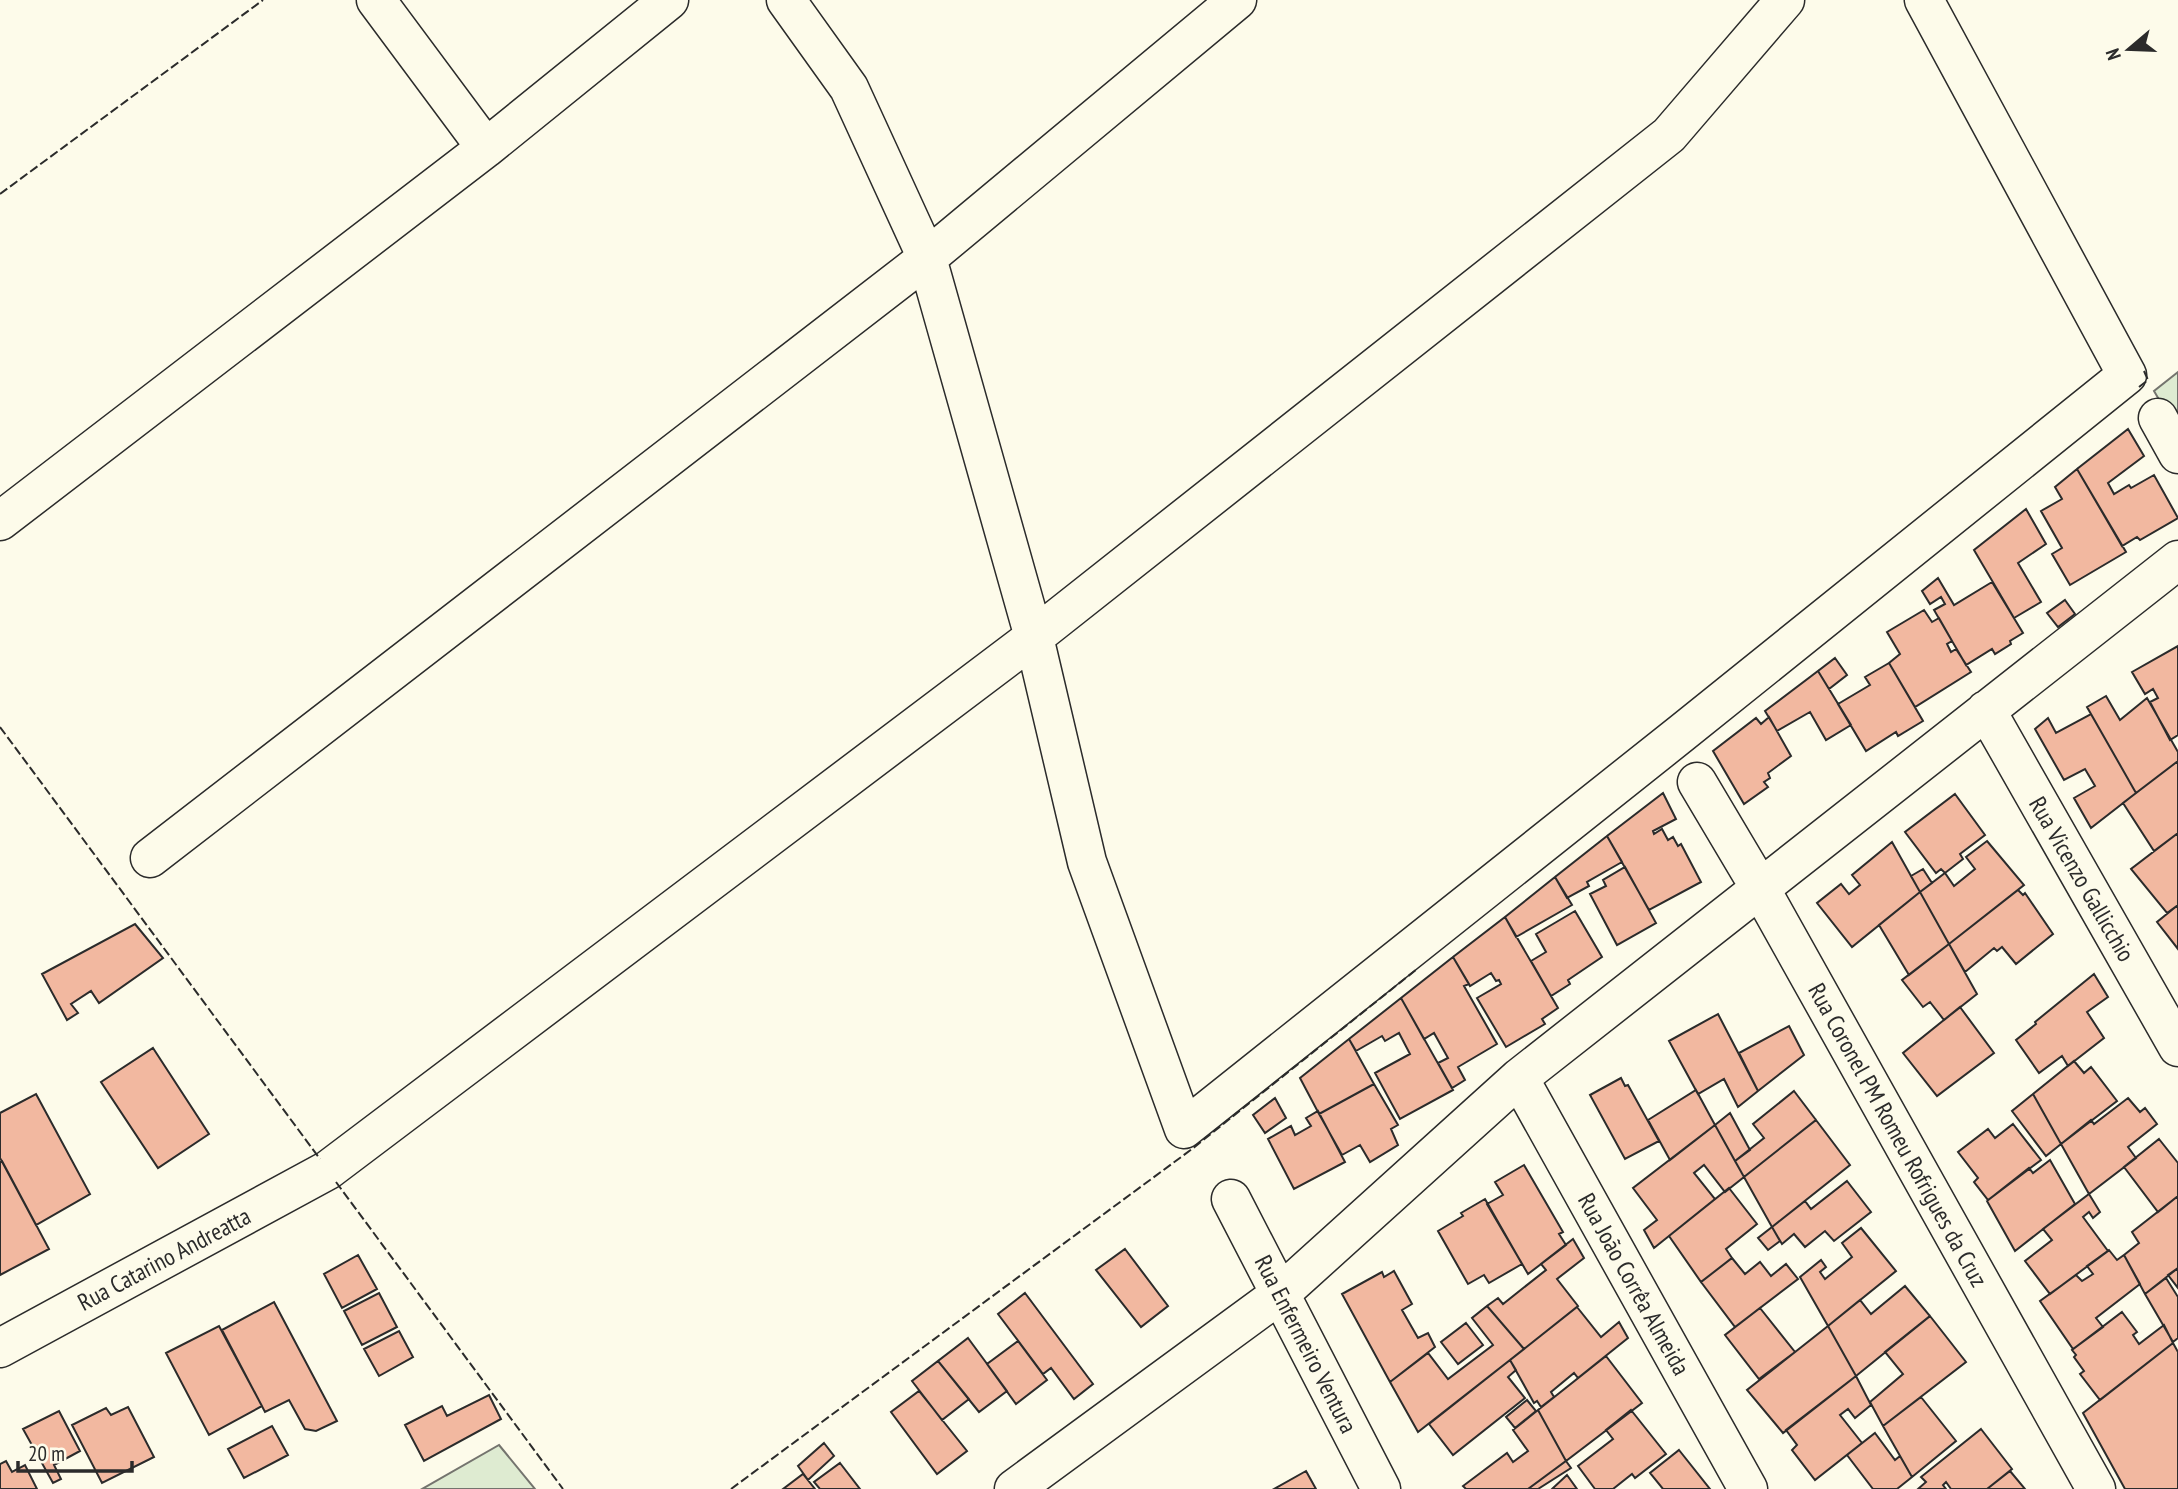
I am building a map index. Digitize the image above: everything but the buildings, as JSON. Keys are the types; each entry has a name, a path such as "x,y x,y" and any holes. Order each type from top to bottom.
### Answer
{"street":[{"path":"376,0 486,148"},
{"path":"0,521 486,148 669,0"},
{"path":"786,0 849,88 927,258 1034,637 1087,862 1184,1129 1684,732 2127,375 1924,0"},
{"path":"150,858 927,258 1237,0"},
{"name":"Rua Catarino Andreatta","path":"0,1348 328,1170 1034,637 1669,135 1785,0"},
{"path":"2158,418 2178,454"},
{"path":"1014,1489 1280,1294 1519,1078 2178,560"},
{"name":"Rua Vicenzo Gallicchio","path":"1986,710 2178,1047"},
{"name":"Rua Coronel PM Romeu Rofrigues da Cruz","path":"1697,782 1760,888 2096,1489"},
{"name":"Rua João Corrêa Almeida","path":"1519,1078 1748,1489"},
{"name":"Rua Enfermeiro Ventura","path":"1231,1199 1381,1489"}],"green space":[{"path":"2178,372 2178,432 2154,391"},
{"path":"499,1445 535,1489 422,1489"}],"fence":[{"path":"0,194 263,0"},
{"path":"2139,387 2148,380 2144,371"},
{"path":"0,727 320,1159"},
{"path":"731,1489 1192,1149 1417,969"},
{"path":"336,1182 563,1489"}]}
